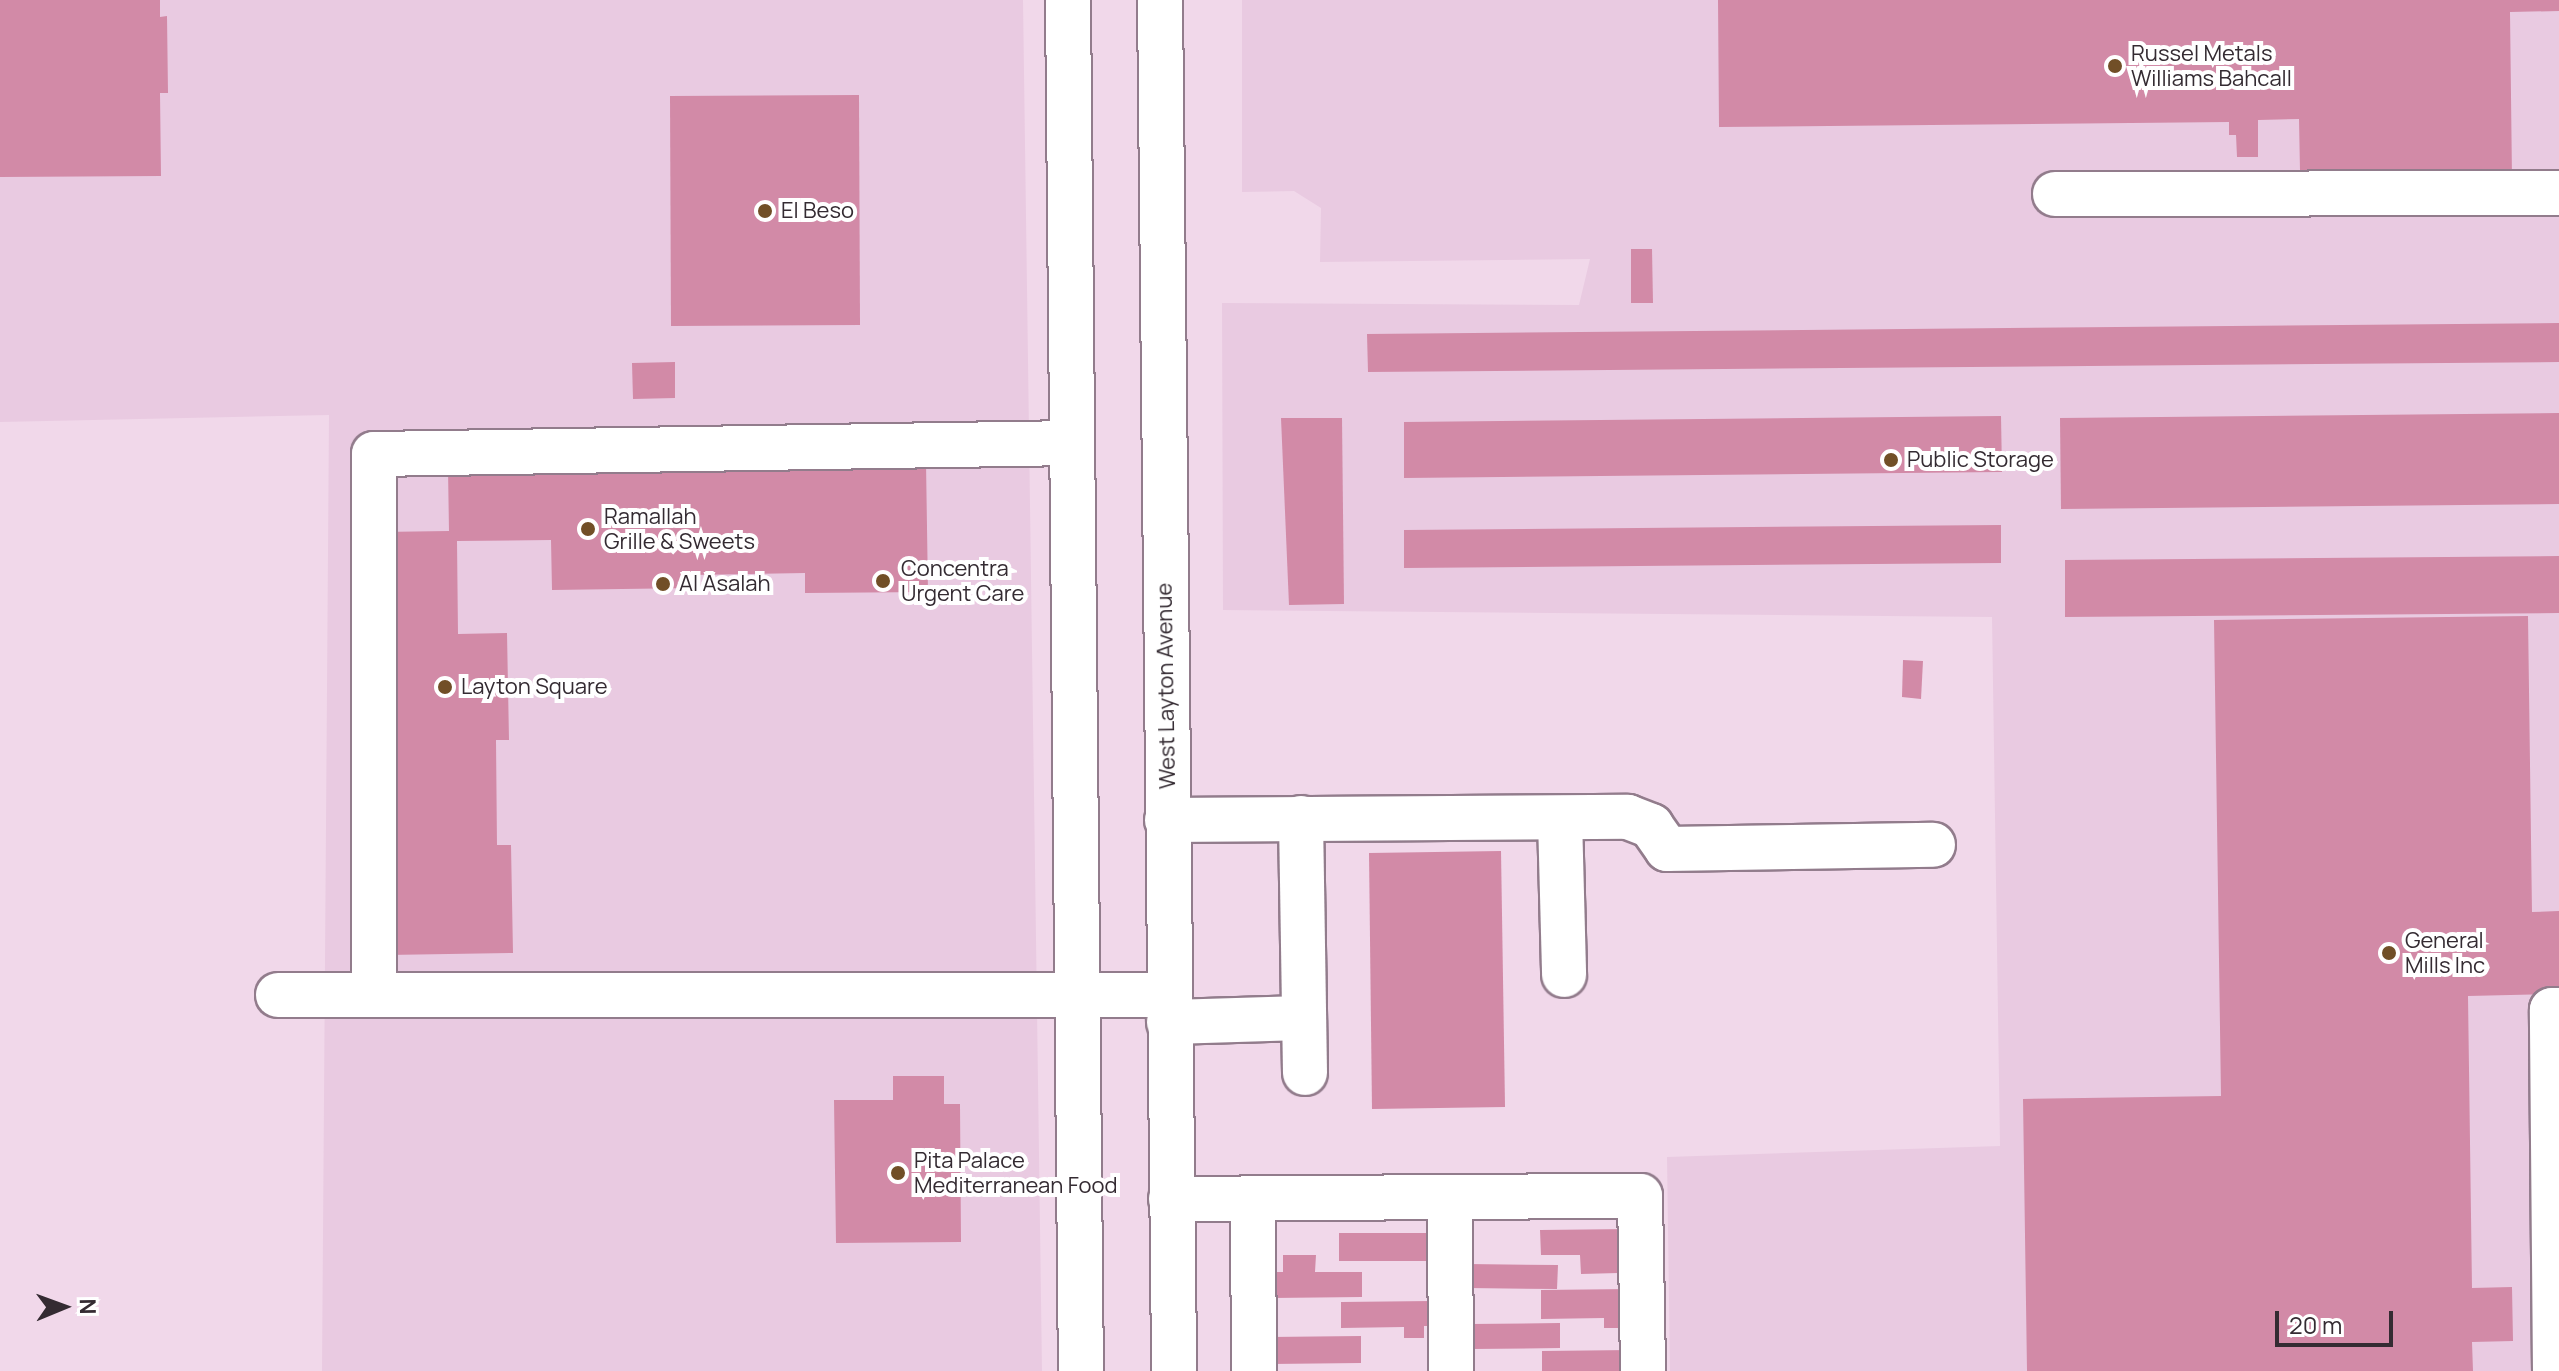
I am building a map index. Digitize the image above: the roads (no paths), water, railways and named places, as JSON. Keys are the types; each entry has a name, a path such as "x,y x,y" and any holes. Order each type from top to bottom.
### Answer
{"main road":[{"path":"1068,0 1081,1371"},
{"name":"West Layton Avenue","path":"1160,0 1174,1371"},
{"path":"2055,194 2559,193"},
{"path":"374,995 374,454 1072,443"},
{"path":"1167,820 1628,817 1651,826 1667,849 1933,845"},
{"path":"1301,818 1305,1073"},
{"path":"1560,818 1564,975"},
{"path":"278,995 1077,995 1169,1008 1304,1018"},
{"path":"2555,1371 2552,1010 2559,1010"},
{"path":"1171,1199 1640,1196 1643,1371"},
{"path":"1253,1198 1254,1371"},
{"path":"1450,1198 1451,1371"}],"place":[{"name":"Russel Metals Williams Bahcall","path":"2115,66"},
{"name":"El Beso","path":"765,211"},
{"name":"Public Storage","path":"1891,460"},
{"name":"Ramallah Grille & Sweets","path":"588,529"},
{"name":"Concentra Urgent Care","path":"883,581"},
{"name":"Al Asalah","path":"663,584"},
{"name":"Layton Square","path":"445,687"},
{"name":"General Mills Inc","path":"2389,953"},
{"name":"Pita Palace Mediterranean Food","path":"898,1173"}]}
